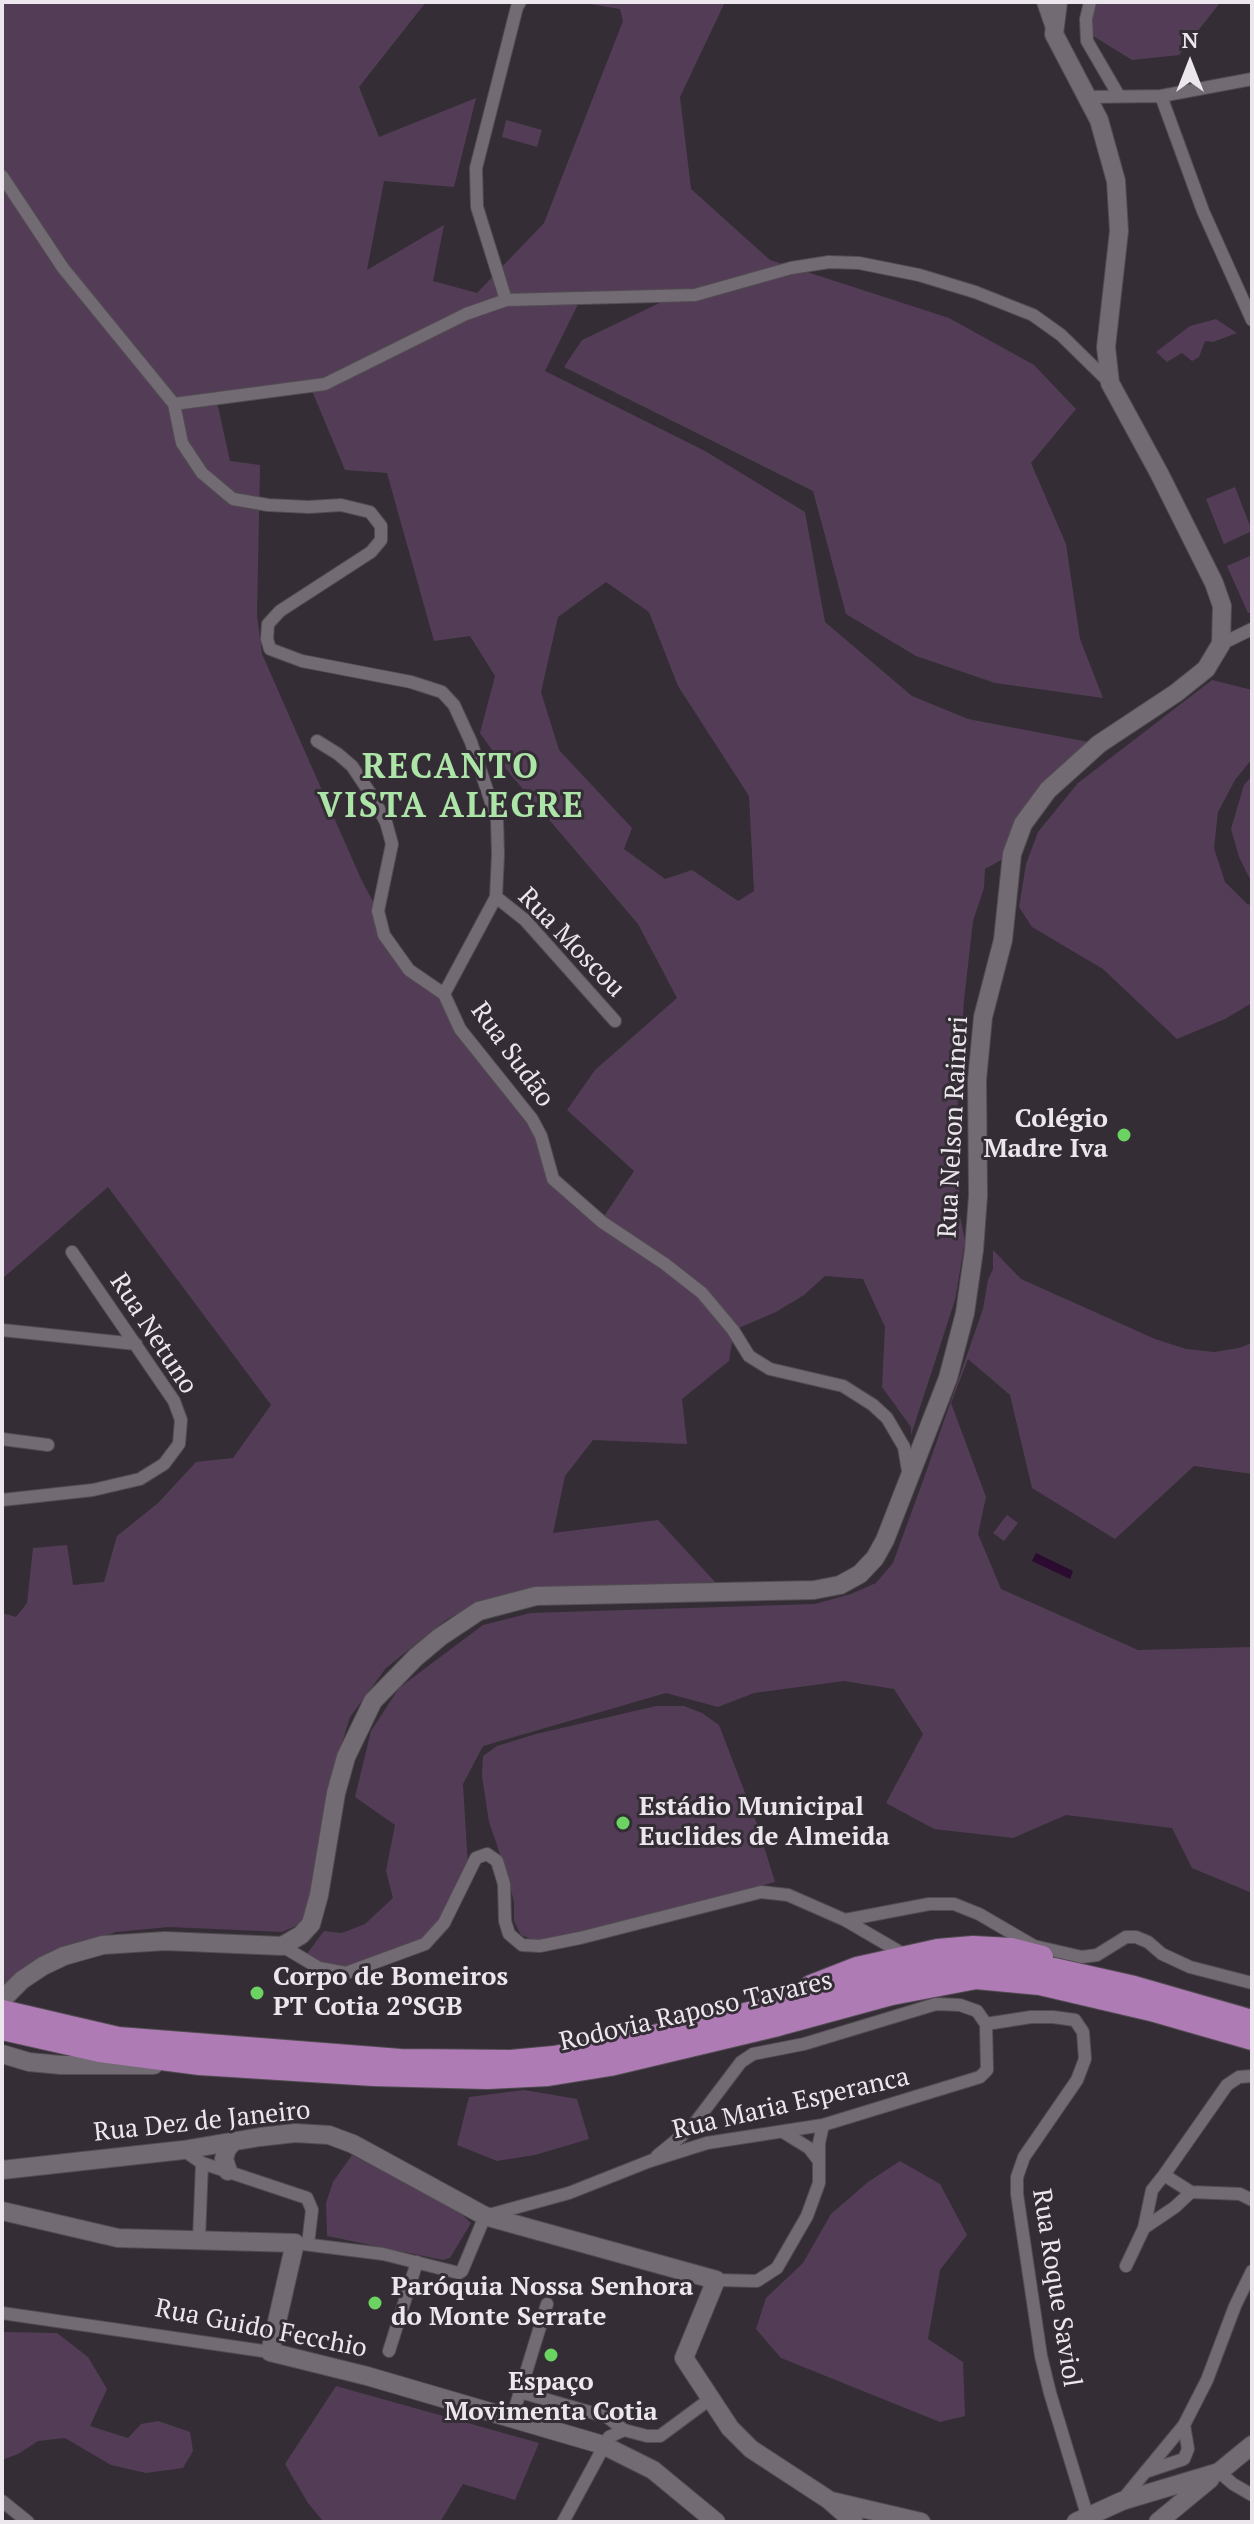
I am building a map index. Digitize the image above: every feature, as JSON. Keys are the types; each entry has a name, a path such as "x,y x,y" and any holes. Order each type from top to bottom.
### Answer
{"highway":[{"path":"748,2014 857,1968 905,1955 973,1947 1011,1949 1108,1974 1134,1987"},
{"name":"Rodovia Raposo Tavares","path":"2,2011 118,2038 400,2060 511,2061 613,2046 894,1978 965,1965 1002,1964 1054,1969 1252,2019"},
{"name":"Rodovia Raposo Tavares","path":"2,2029 100,2051 200,2064 435,2077 548,2075 610,2065 892,1994 976,1978 1040,1984 1151,2010 1252,2039"}],"main road":[{"path":"1058,2 1054,34 1103,132 1116,181 1117,259 1106,347 1110,383 1214,583 1222,606 1221,644"},
{"name":"Rua Nelson Raineri","path":"282,1946 301,1935 311,1924 336,1793 346,1757 373,1701 390,1681 440,1637 479,1611 536,1596 814,1590 840,1585 860,1574 875,1558 885,1540 948,1378 965,1313 977,1210 977,1080 983,1017 1003,940 1012,854 1023,824 1048,790 1099,744 1176,693 1206,669 1221,644"},
{"path":"2,2000 22,1980 43,1966 64,1956 103,1945 165,1941 282,1946"},
{"path":"22,1980 22,1996 39,2019"},
{"path":"2,2072 10,2056 29,2062 73,2066 200,2064"},
{"name":"Rua Dez de Janeiro","path":"2,2170 183,2150 295,2133 329,2135 353,2144 485,2216 716,2280"},
{"path":"228,2171 224,2159 233,2142"},
{"path":"2,2210 118,2238 301,2243 270,2352"},
{"path":"716,2280 684,2358 730,2428 751,2449 829,2500 854,2522"},
{"name":"Rua Guido Fecchio","path":"270,2352 367,2376 603,2445 653,2470 716,2522"},
{"path":"1158,2522 1252,2445"},
{"path":"1082,2520 1122,2501 1219,2472"},
{"path":"829,2500 921,2522"}],"street":[{"path":"506,300 477,207 476,168 520,2"},
{"path":"1043,2 1054,34"},
{"path":"1090,2 1086,19 1087,41 1119,96"},
{"path":"1088,97 1161,96 1252,79"},
{"path":"1161,96 1198,199 1252,320"},
{"path":"2,176 63,268 174,404 325,384 466,314 506,300 695,295 808,264 859,263 919,275 975,292 1033,315 1061,335 1110,383"},
{"name":"Rua Sudão","path":"174,404 182,443 202,473 233,499 268,505 341,505 370,512 381,526 381,540 371,552 280,611 268,624 267,639 270,649 302,661 411,682 442,692 454,705 497,820 496,897 444,994 460,1029 532,1119 541,1136 553,1179 602,1222 702,1293 733,1330 749,1356 770,1369 843,1386 873,1405 887,1418 904,1447 909,1480"},
{"path":"1221,644 1252,629"},
{"path":"317,741 352,766 386,822 392,844 378,911 384,935 409,970 444,994"},
{"name":"Rua Moscou","path":"496,897 525,920 615,1021"},
{"name":"Rua Netuno","path":"2,1500 93,1490 140,1479 164,1464 179,1444 181,1420 174,1401 72,1252"},
{"path":"2,1330 136,1344"},
{"path":"2,1439 48,1445"},
{"path":"282,1946 319,1968 346,1973 425,1944 444,1923 476,1858 487,1854 497,1861 504,1884 505,1921 509,1934 522,1945 540,1946 580,1938 761,1892 788,1895 845,1920 905,1955"},
{"path":"845,1920 929,1904 954,1904 979,1914 1034,1946 1082,1957 1097,1955 1126,1937 1136,1937 1190,1967 1252,1983"},
{"path":"183,2150 202,2163 307,2198 312,2210 301,2243 383,2254 459,2273 485,2216 569,2193 650,2161 691,2128 741,2062 753,2054 804,2044 936,2004 960,2005 977,2011 986,2024"},
{"name":"Rua Roque Saviol","path":"986,2024 1053,2017 1075,2020 1083,2032 1085,2059 1077,2080 1024,2157 1017,2177 1041,2356 1082,2520"},
{"name":"Rua Maria Esperanca","path":"650,2161 707,2143 823,2125 980,2077 987,2070 986,2024"},
{"path":"1126,2266 1144,2228 1152,2190 1227,2085 1239,2077 1252,2076"},
{"path":"716,2280 757,2281 777,2268 807,2216 819,2183 819,2143 823,2125"},
{"path":"783,2132 809,2148 819,2161"},
{"path":"199,2240 202,2163"},
{"path":"1164,2175 1191,2192 1240,2194 1252,2200"},
{"path":"1144,2228 1191,2192"},
{"path":"389,2351 417,2262"},
{"path":"1122,2501 1184,2425 1207,2380 1252,2271"},
{"path":"512,2418 547,2304"},
{"name":"Rua Guido Fecchio","path":"2,2313 270,2352"},
{"path":"520,2392 607,2417 624,2430 647,2436 660,2436 710,2399"},
{"path":"1145,2472 1184,2459 1188,2449 1184,2425"},
{"path":"563,2522 603,2445 612,2435 624,2430"},
{"path":"1219,2472 1252,2495"},
{"path":"2,2501 28,2522"}],"shaded area":[{"path":"2,2 426,2 359,87 379,137 476,98 454,187 384,181 367,270 444,225 433,281 477,293 544,223 623,21 620,9 578,2 725,2 680,97 691,189 770,260 949,318 1034,365 1076,409 1031,463 1066,544 1080,639 1103,698 995,683 916,656 846,614 813,491 564,367 582,340 689,289 584,292 545,371 705,451 805,512 825,622 912,696 968,719 1099,744 1048,790 1012,854 985,869 984,888 973,921 964,1000 956,1129 960,1165 959,1211 965,1241 955,1300 911,1435 911,1427 882,1387 885,1327 863,1279 825,1276 804,1295 776,1312 734,1330 729,1361 682,1399 687,1444 593,1440 565,1476 553,1533 658,1520 715,1582 522,1593 480,1602 446,1620 386,1668 350,1717 331,1778 323,1870 307,1913 298,1925 282,1932 169,1927 116,1932 83,1943 2,1992 2,1613 16,1617 27,1603 33,1548 67,1545 73,1585 104,1582 117,1536 158,1503 196,1462 233,1458 271,1405 108,1187 2,1279","holes":["308,381 345,470 387,473 434,641 470,636 495,676 480,733 505,768 638,924 677,998 595,1070 567,1110 634,1171 603,1218 553,1179 532,1119 460,1029 444,994 409,970 384,935 378,911 262,654 257,615 260,465 230,461 215,393","606,582 649,612 678,686 749,796 754,891 738,901 692,870 665,879 624,849 632,828 559,750 541,692 558,617"]},
{"path":"1096,2 1228,2 1219,4 1179,55 1132,60 1085,31"},
{"path":"506,120 542,130 537,147 502,137"},
{"path":"1216,319 1237,333 1213,342 1205,341 1199,357 1192,361 1182,353 1167,362 1156,352 1190,326"},
{"path":"1235,487 1252,531 1224,544 1206,499"},
{"path":"1252,555 1252,612 1248,613 1227,566"},
{"path":"1212,680 1252,690 1252,759 1235,780 1218,812 1214,848 1225,882 1247,904 1252,905 1252,1003 1225,1019 1177,1039 1103,969 1032,927 1019,907 1026,864 1038,832 1078,783"},
{"path":"1252,776 1252,883 1239,857 1231,829 1244,785"},
{"path":"993,1250 1021,1279 1155,1339 1186,1349 1214,1352 1252,1343 1252,1474 1194,1466 1115,1539 1032,1488 1010,1395 968,1359 951,1403 986,1497 978,1534 1001,1589 1138,1650 1252,1647 1252,1893 1192,1868 1172,1828 1066,1815 1013,1838 934,1829 886,1803 923,1734 894,1689 844,1681 754,1693 718,1707 666,1693 483,1746 463,1784 468,1867 443,1921 424,1942 345,1971 318,1966 306,1955 324,1931 342,1933 365,1924 393,1898 386,1871 395,1825 355,1797 371,1731 399,1688 483,1625 531,1613 815,1604 876,1583 893,1563 924,1478 983,1309 993,1269"},
{"path":"1007,1515 1018,1523 1004,1541 993,1533"},
{"path":"1036,1553 1073,1571 1070,1579 1032,1561"},
{"name":"Estádio Municipal Euclides de Almeida","path":"656,1706 684,1706 702,1713 719,1725 757,1824 775,1882 539,1942 521,1935 514,1921 509,1880 489,1822 482,1776 483,1756 497,1746 536,1734"},
{"path":"524,2090 577,2099 589,2139 535,2155 497,2161 457,2145 469,2097"},
{"path":"352,2155 456,2209 471,2223 450,2258 443,2260 327,2236 326,2203 333,2182"},
{"path":"900,2161 940,2184 967,2235 940,2270 928,2339 963,2362 965,2416 940,2422 781,2358 756,2329 766,2298 803,2263 831,2214 868,2182"},
{"path":"2,2332 57,2333 88,2357 107,2389 90,2426 128,2438 141,2424 158,2421 190,2432 193,2451 183,2468 146,2473 111,2465 65,2438 38,2441 2,2460"},
{"path":"336,2386 539,2443 515,2500 463,2484 440,2522 322,2520 285,2464"}],"place":[{"name":"Colégio Madre Iva","path":"1124,1135"},
{"name":"Estádio Municipal Euclides de Almeida","path":"623,1823"},
{"name":"Corpo de Bomeiros PT Cotia 2ºSGB","path":"257,1993"},
{"name":"Paróquia Nossa Senhora do Monte Serrate","path":"375,2303"},
{"name":"Espaço Movimenta Cotia","path":"551,2355"}],"district":[{"name":"RECANTO VISTA ALEGRE","path":"451,788"}]}
